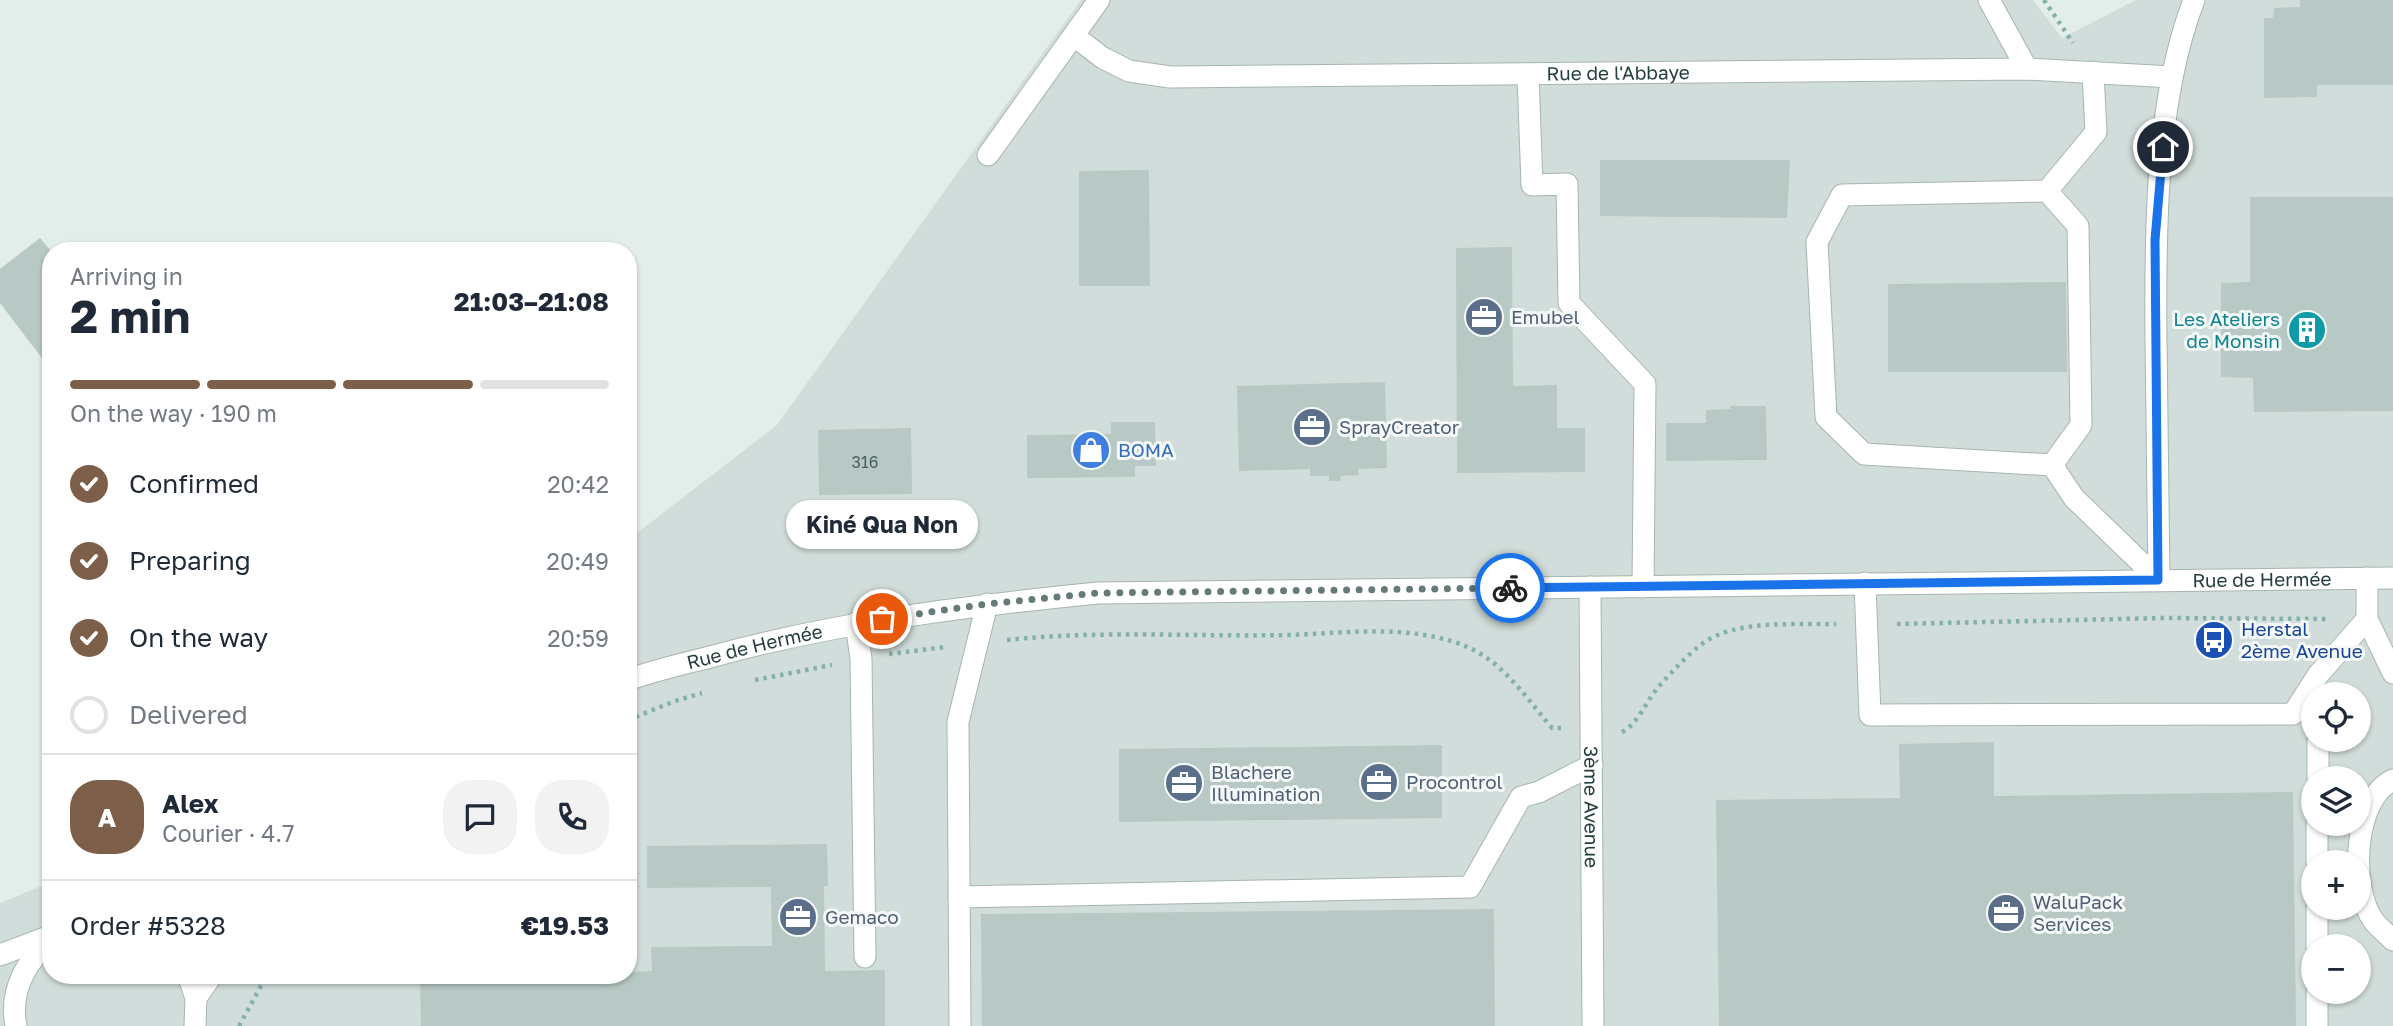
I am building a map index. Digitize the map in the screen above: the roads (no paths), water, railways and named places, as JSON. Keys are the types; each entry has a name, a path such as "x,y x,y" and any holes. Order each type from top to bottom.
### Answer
{"street":[{"path":"988,155 1099,0"},
{"path":"1989,0 2026,69"},
{"path":"2158,580 2155,240 2172,78 2194,0"},
{"name":"Rue de l'Abbaye","path":"1074,36 1103,58 1129,71 1170,77 2026,69 2172,78"},
{"path":"2047,191 2095,132 2093,72"},
{"path":"1528,75 1532,185 1567,184 1569,303 1645,384 1643,587"},
{"path":"2047,191 2078,226 2081,425 2052,465 1864,454 1826,417 1817,242 1842,195 2047,191"},
{"path":"2052,465 2074,498 2158,580"},
{"path":"2367,578 2367,619 2393,673"},
{"name":"Rue de Hermée","path":"637,677 745,647 856,623 987,604 1098,593 2393,578"},
{"path":"1865,583 1870,715 2293,714 2301,705"},
{"name":"3ème Avenue","path":"1590,587 1593,1026"},
{"path":"960,1026 958,722 987,604"},
{"path":"2320,682 2367,619"},
{"path":"856,623 861,659 865,957"},
{"path":"959,897 1470,887 1521,797 1539,792 1592,765"},
{"path":"2393,780 2382,785 2366,812 2358,846 2361,890 2373,920 2393,940"},
{"path":"0,954 42,940"},
{"path":"16,1026 14,1016 18,984 32,956 42,946"},
{"path":"191,984 196,998 195,1026"},
{"path":"196,998 206,984"},
{"path":"2317,1004 2317,1026"}],"place":[{"name":"Emubel","path":"1484,317"},
{"name":"Les Ateliers de Monsin","path":"2307,330"},
{"name":"SprayCreator","path":"1312,427"},
{"name":"BOMA","path":"1091,450"},
{"name":"Kiné Qua Non","path":"882,619"},
{"name":"Herstal 2ème Avenue","path":"2214,640"},
{"name":"Procontrol","path":"1379,782"},
{"name":"Blachere Illumination","path":"1184,783"},
{"name":"WaluPack Services","path":"2006,913"},
{"name":"Gemaco","path":"798,917"}]}
